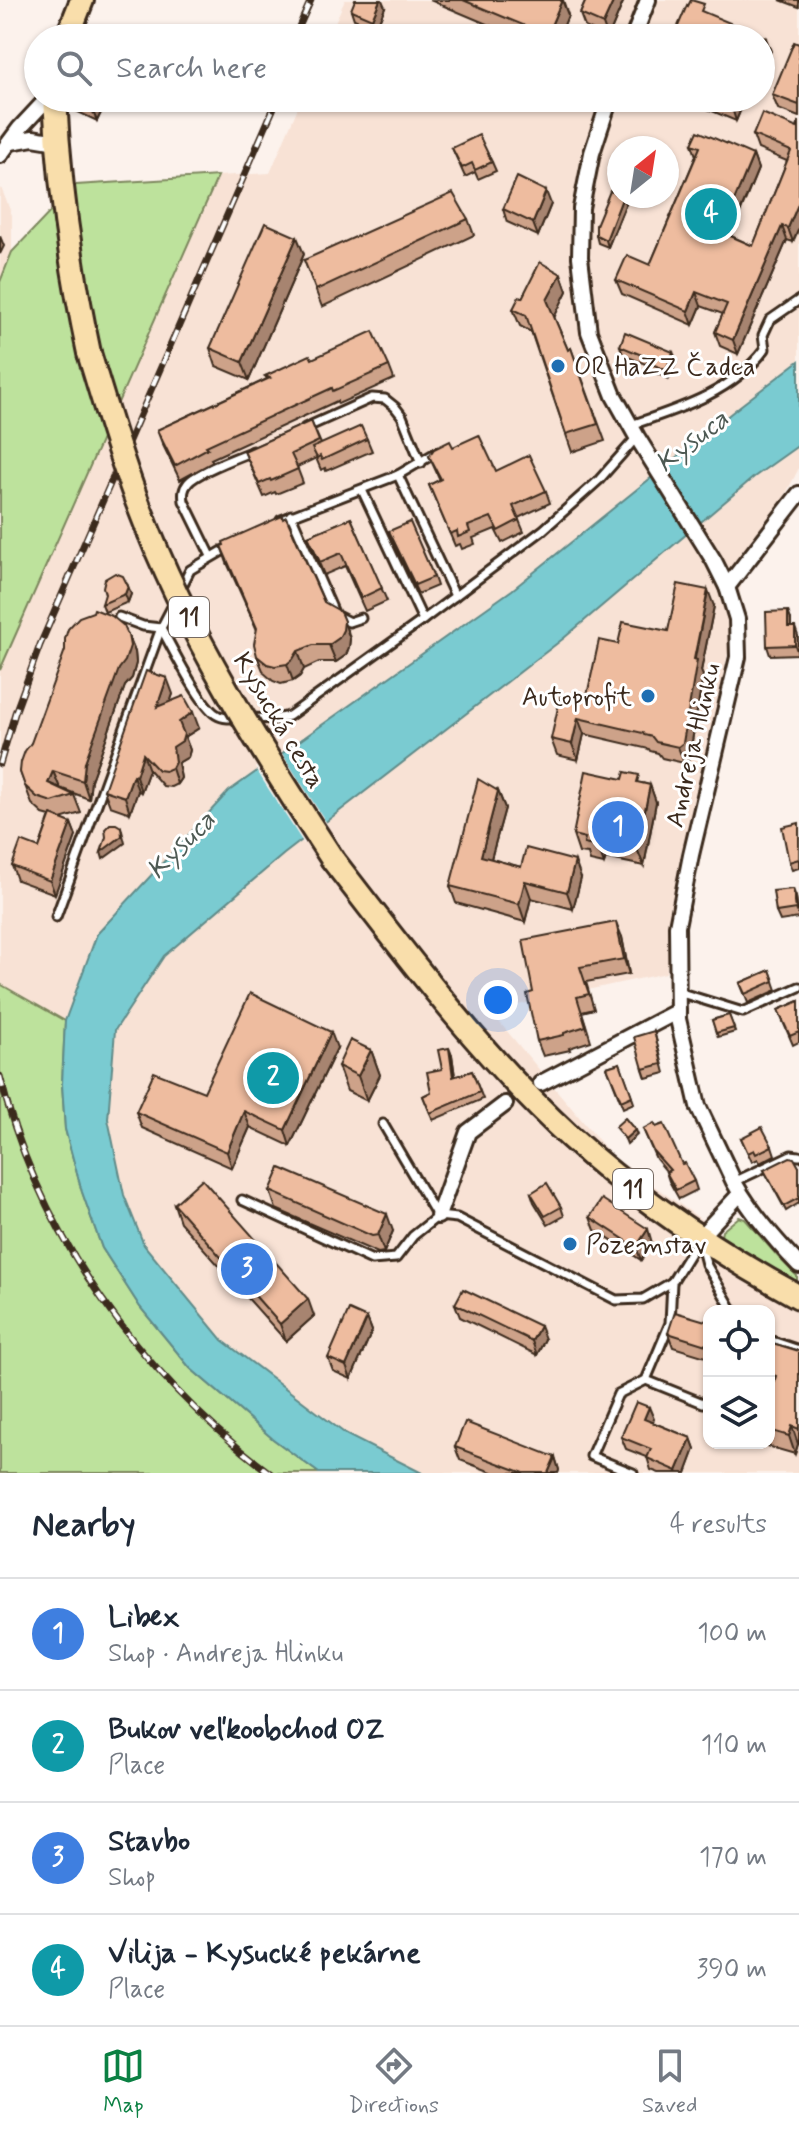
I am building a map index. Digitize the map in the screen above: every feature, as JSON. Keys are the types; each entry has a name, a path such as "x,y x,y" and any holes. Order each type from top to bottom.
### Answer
{"main road":[{"path":"59,24 65,0"},
{"path":"73,24 82,0"},
{"name":"Kysucká cesta","path":"56,112 69,251 89,353 140,510 196,632 248,725 333,860 418,972 508,1075 598,1161 699,1238"},
{"name":"11","path":"699,1238 799,1297"}],"street":[{"path":"639,24 648,0"},
{"path":"0,155 35,112"},
{"name":"Andreja Hlinku","path":"605,112 592,153 579,235 589,332 604,374 634,431 714,561 727,587 737,619 738,657 677,926 678,1019 698,1106 737,1188 767,1230 799,1265"},
{"path":"11,142 33,138 57,142"},
{"path":"727,587 799,494"},
{"path":"541,1083 678,1011"},
{"path":"438,1216 468,1132 505,1104"},
{"path":"699,1238 737,1188"}],"lane":[{"path":"161,628 202,699 215,714 223,718 275,719 289,716 543,530 599,480 634,431 714,393 733,380 765,349 763,335 770,320 799,300"},
{"path":"301,429 372,398 385,399 402,416 421,463"},
{"path":"278,522 398,475 446,446"},
{"path":"211,556 184,501 185,488 197,476 259,448"},
{"path":"398,475 455,596"},
{"path":"362,490 423,620"},
{"path":"291,515 335,615 349,622 361,618"},
{"path":"56,917 161,628 190,570 238,542"},
{"path":"119,617 143,626 161,628"},
{"path":"678,992 743,1012 799,987"},
{"path":"383,1124 438,1216"},
{"path":"737,1188 791,1155 799,1156"},
{"path":"242,1200 372,1260 396,1258 413,1236 438,1216 457,1218 616,1300 643,1299 672,1282 699,1238"},
{"path":"699,1238 706,1264 730,1305"},
{"path":"633,1473 591,1456 618,1394 646,1380 670,1323 672,1282"},
{"path":"775,1342 799,1350"},
{"path":"646,1380 703,1403"}],"shaded area":[{"path":"345,0 799,0 799,361 512,590 97,934 65,1021 0,984 0,670 218,176 270,173 296,112 775,112 775,24 334,24"},
{"path":"0,185 12,215 12,252 0,282"},
{"path":"799,445 799,468 742,580 666,973 490,1011 612,1156 799,1289 799,1473 422,1473 347,1435 222,1339 144,1245 124,1195 108,1119 115,1030 164,956 284,854 564,638 754,477"}],"green space":[{"path":"218,176 0,670 0,282 12,252 76,185"},
{"path":"0,984 65,1021 62,1084 65,1129 82,1192 102,1248 140,1307 190,1368 273,1439 319,1473 0,1473"},
{"path":"739,1217 745,1219 797,1276 797,1281 721,1236 722,1231"}],"water":[{"path":"799,361 799,445 754,477 564,638 284,854 164,956 115,1030 108,1119 124,1195 144,1245 222,1340 347,1435 422,1473 319,1473 273,1439 190,1368 140,1307 102,1248 82,1192 65,1129 62,1084 65,1021 97,934 229,791 512,590"}],"pier":[{"path":"280,750 328,825 304,844 255,768"}],"building":[{"path":"355,0 380,0 372,19 351,10"},
{"path":"463,0 562,0 552,24 521,24"},
{"path":"586,0 614,0 603,24 580,14"},
{"path":"691,0 704,4 701,11 732,24 679,24"},
{"path":"794,42 799,44 799,105 775,96 775,88"},
{"path":"762,113 797,128 799,121 799,202 788,228 782,226 733,340 715,332 727,304 696,292 688,311 616,280 627,255 650,265 674,208 679,208 679,197 700,147 692,144 698,131 753,155 721,232 753,246 791,151 753,135"},
{"path":"479,135 492,162 475,170 472,163 462,168 452,148"},
{"path":"517,177 546,191 533,223 503,209"},
{"path":"453,193 468,219 316,290 304,260"},
{"path":"607,198 607,208 618,208 606,240 596,235 596,225"},
{"path":"265,223 297,237 242,362 210,348"},
{"name":"OR HaZZ Čadca","path":"540,262 561,274 547,300 568,350 571,348 598,424 566,434 526,315 513,309"},
{"path":"373,331 389,366 333,391 332,388 206,446 208,448 175,466 157,430 270,378 265,376 310,355 312,359"},
{"path":"625,332 673,352 666,370 647,362 649,358 620,346"},
{"path":"311,421 319,441 291,454 298,469 259,484 244,451"},
{"path":"361,426 367,439 322,460 320,456 317,458 312,448"},
{"path":"479,435 496,471 529,455 546,491 513,506 519,520 498,531 491,517 468,526 470,532 458,537 457,531 450,534 429,485 441,479 429,456 434,449 450,441 453,447"},
{"path":"282,516 283,519 286,517 324,602 338,610 344,621 339,638 329,645 313,645 298,651 287,664 275,666 257,656 254,644 257,628 221,546 223,542"},
{"path":"351,518 382,588 361,598 341,553 320,562 308,536"},
{"path":"410,522 434,577 415,585 389,531"},
{"path":"115,573 123,576 128,586 125,594 102,604 105,579"},
{"path":"678,584 708,590 694,659 697,660 683,743 678,747 656,742 643,733 578,718 572,744 551,739 561,694 586,700 599,640 618,644 623,622 668,631"},
{"path":"94,609 112,616 124,626 130,646 85,762 83,781 53,771 48,783 74,795 52,802 37,797 25,786 20,772 21,762 65,650 68,629 79,617"},
{"path":"788,611 788,627 795,627 795,645 767,646 766,612"},
{"path":"146,671 167,678 157,707 184,696 193,712 179,722 184,734 182,741 173,747 175,762 172,768 158,770 143,754 125,797 104,790"},
{"path":"586,771 623,779 625,772 639,775 637,782 650,785 637,849 599,841 598,847 584,844 585,838 573,835"},
{"path":"478,779 498,791 481,856 521,867 526,848 575,861 567,892 525,881 519,904 450,886"},
{"path":"51,815 71,823 50,881 12,866 21,841 39,848"},
{"path":"799,823 799,859 789,862 782,827"},
{"path":"110,824 121,827 122,836 101,852 105,829"},
{"path":"793,889 796,909 776,912 773,891"},
{"path":"616,922 624,959 580,967 589,994 577,997 586,1026 537,1041 527,994 533,992 523,940"},
{"path":"770,970 774,981 745,994 740,983"},
{"path":"250,993 331,1032 285,1130 244,1111 227,1152 136,1112 154,1072 204,1092"},
{"path":"799,1001 799,1032 790,1036 778,1010"},
{"path":"729,1015 734,1028 716,1033 712,1020"},
{"path":"654,1031 662,1064 643,1069 634,1037"},
{"path":"350,1040 371,1050 358,1076 338,1066"},
{"path":"449,1048 453,1077 472,1071 480,1092 430,1113 423,1096 431,1092 427,1072 442,1069 438,1050"},
{"path":"620,1063 632,1096 621,1101 607,1067"},
{"path":"625,1118 635,1130 625,1139 615,1127"},
{"path":"654,1123 656,1127 664,1124 682,1164 685,1163 694,1181 676,1190 666,1172 670,1170 653,1151 643,1129"},
{"path":"762,1127 772,1146 756,1154 754,1150 748,1153 741,1138"},
{"path":"790,1157 799,1167 799,1198 784,1206 764,1170"},
{"path":"280,1168 387,1214 378,1235 372,1236 270,1191"},
{"path":"202,1179 308,1299 280,1324 174,1204"},
{"path":"547,1183 561,1207 545,1216 531,1193"},
{"path":"602,1199 648,1229 636,1247 590,1217"},
{"path":"463,1289 540,1326 532,1341 455,1304"},
{"path":"349,1310 367,1318 346,1366 328,1358"},
{"path":"675,1312 703,1320 703,1344 668,1333"},
{"path":"775,1344 799,1351 799,1429 792,1426 789,1436 775,1432"},
{"path":"636,1402 649,1407 644,1419 691,1438 677,1471 647,1458 651,1449 621,1437"},
{"path":"465,1422 555,1457 548,1473 524,1473 455,1447"}],"railway":[{"path":"300,24 311,0"},
{"path":"0,764 40,645 272,112"},
{"path":"0,1076 17,1134 40,1191 68,1245 101,1297 138,1346 179,1392 223,1435 270,1473"}],"place":[{"name":"Vilija - Kysucké pekárne","path":"711,214"},
{"name":"OR HaZZ Čadca","path":"558,366"},
{"name":"Autoprofit","path":"648,696"},
{"name":"Libex","path":"618,827"},
{"name":"Bukov veľkoobchod OZ","path":"273,1078"},
{"name":"Pozemstav","path":"570,1244"},
{"name":"Stavbo","path":"247,1269"}],"water label":[{"name":"Kysuca","path":"691,440"},
{"name":"Kysuca","path":"180,844"}]}
